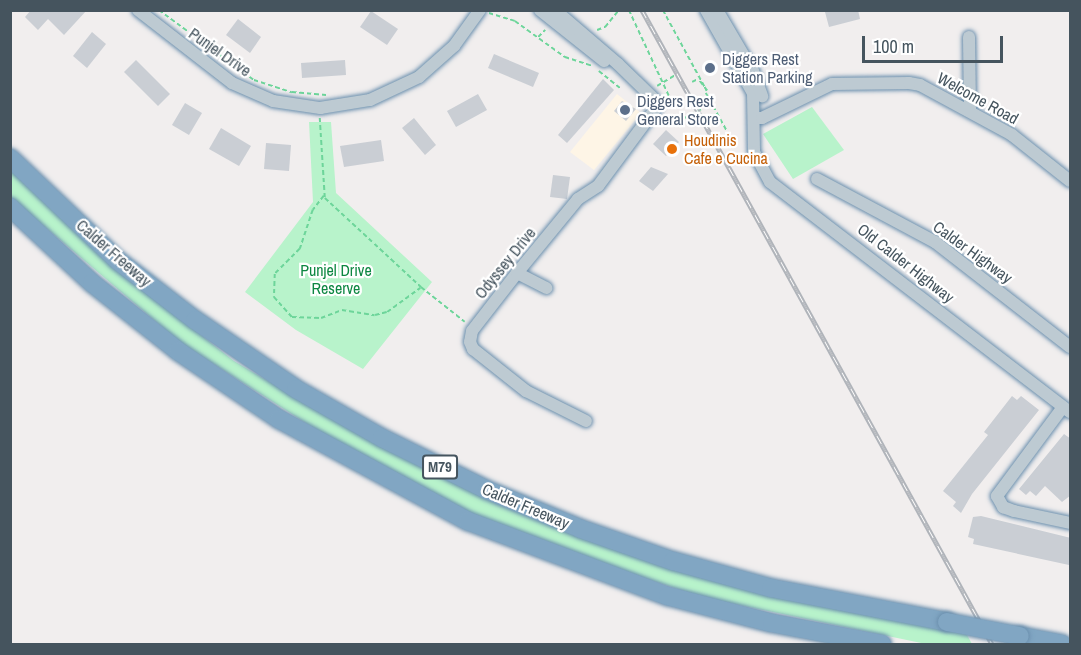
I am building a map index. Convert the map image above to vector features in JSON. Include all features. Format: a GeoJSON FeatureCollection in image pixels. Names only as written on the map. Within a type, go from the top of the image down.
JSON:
{"type":"FeatureCollection","features":[{"type":"Feature","properties":{"kind":"highway","name":"Calder Freeway"},"geometry":{"type":"LineString","coordinates":[[10,158],[117,260],[195,320],[296,389],[381,438],[539,512],[673,561],[771,588],[1062,645]]}},
{"type":"Feature","properties":{"kind":"highway","name":"M79"},"geometry":{"type":"LineString","coordinates":[[10,207],[92,283],[188,357],[279,419],[468,521],[668,596],[882,645]]}},
{"type":"Feature","properties":{"kind":"street","name":"Punjel Drive"},"geometry":{"type":"LineString","coordinates":[[138,10],[232,83],[273,101],[320,108],[370,100],[404,86],[437,63],[482,13]]}},
{"type":"Feature","properties":{"kind":"street"},"geometry":{"type":"LineString","coordinates":[[540,10],[652,92]]}},
{"type":"Feature","properties":{"kind":"street"},"geometry":{"type":"LineString","coordinates":[[555,10],[652,92]]}},
{"type":"Feature","properties":{"kind":"street"},"geometry":{"type":"LineString","coordinates":[[706,10],[751,86],[764,162],[806,208]]}},
{"type":"Feature","properties":{"kind":"street"},"geometry":{"type":"LineString","coordinates":[[717,10],[757,80],[757,120]]}},
{"type":"Feature","properties":{"kind":"street"},"geometry":{"type":"LineString","coordinates":[[969,37],[970,111]]}},
{"type":"Feature","properties":{"kind":"street","name":"Welcome Road"},"geometry":{"type":"LineString","coordinates":[[757,120],[832,84],[909,82],[970,111],[1012,135],[1071,181]]}},
{"type":"Feature","properties":{"kind":"street","name":"Odyssey Drive"},"geometry":{"type":"LineString","coordinates":[[474,328],[578,199],[598,186],[655,112],[652,92]]}},
{"type":"Feature","properties":{"kind":"street","name":"Old Calder Highway"},"geometry":{"type":"LineString","coordinates":[[757,120],[752,144],[760,169],[777,190],[806,208],[1067,410]]}},
{"type":"Feature","properties":{"kind":"street","name":"Calder Highway"},"geometry":{"type":"LineString","coordinates":[[817,179],[935,242],[1071,347]]}},
{"type":"Feature","properties":{"kind":"street"},"geometry":{"type":"LineString","coordinates":[[517,273],[546,288]]}},
{"type":"Feature","properties":{"kind":"street"},"geometry":{"type":"LineString","coordinates":[[474,328],[470,338],[473,349],[526,391],[586,421]]}},
{"type":"Feature","properties":{"kind":"street"},"geometry":{"type":"LineString","coordinates":[[1067,410],[997,496],[1003,507],[1071,523]]}},
{"type":"Feature","properties":{"kind":"path"},"geometry":{"type":"LineString","coordinates":[[159,10],[254,80],[309,94],[339,94]]}},
{"type":"Feature","properties":{"kind":"path"},"geometry":{"type":"LineString","coordinates":[[595,32],[605,27],[619,10]]}},
{"type":"Feature","properties":{"kind":"path"},"geometry":{"type":"LineString","coordinates":[[628,10],[671,100]]}},
{"type":"Feature","properties":{"kind":"path"},"geometry":{"type":"LineString","coordinates":[[663,10],[705,91]]}},
{"type":"Feature","properties":{"kind":"path"},"geometry":{"type":"LineString","coordinates":[[482,13],[514,21],[565,57],[593,66],[621,89]]}},
{"type":"Feature","properties":{"kind":"path"},"geometry":{"type":"LineString","coordinates":[[537,37],[549,27]]}},
{"type":"Feature","properties":{"kind":"path"},"geometry":{"type":"LineString","coordinates":[[652,92],[675,75]]}},
{"type":"Feature","properties":{"kind":"path"},"geometry":{"type":"LineString","coordinates":[[692,82],[699,76]]}},
{"type":"Feature","properties":{"kind":"path"},"geometry":{"type":"LineString","coordinates":[[698,79],[727,131]]}},
{"type":"Feature","properties":{"kind":"path"},"geometry":{"type":"LineString","coordinates":[[659,121],[677,122],[712,104]]}},
{"type":"Feature","properties":{"kind":"path"},"geometry":{"type":"LineString","coordinates":[[320,108],[324,196],[313,210],[300,249],[275,274],[274,297],[292,317],[321,318],[342,310],[375,315],[387,312],[421,287]]}},
{"type":"Feature","properties":{"kind":"path"},"geometry":{"type":"LineString","coordinates":[[324,196],[421,287],[474,328]]}},
{"type":"Feature","properties":{"kind":"shaded area"},"geometry":{"type":"Polygon","coordinates":[[[617,94],[641,113],[594,170],[570,152],[617,94]]]}},
{"type":"Feature","properties":{"kind":"green space"},"geometry":{"type":"Polygon","coordinates":[[[812,107],[844,150],[793,179],[763,134],[812,107]]]}},
{"type":"Feature","properties":{"kind":"green space","name":"Punjel Drive Reserve"},"geometry":{"type":"Polygon","coordinates":[[[309,122],[331,122],[336,193],[432,282],[363,369],[296,330],[245,292],[313,202],[309,122]]]}},
{"type":"Feature","properties":{"kind":"green space"},"geometry":{"type":"Polygon","coordinates":[[[10,170],[178,317],[234,361],[349,429],[548,523],[966,633],[972,644],[926,644],[706,598],[563,552],[446,503],[357,456],[181,343],[11,198],[10,170]]]}},
{"type":"Feature","properties":{"kind":"building"},"geometry":{"type":"Polygon","coordinates":[[[31,10],[87,10],[64,35],[48,19],[38,30],[25,17],[31,10]]]}},
{"type":"Feature","properties":{"kind":"building"},"geometry":{"type":"Polygon","coordinates":[[[858,10],[860,19],[829,27],[825,12],[858,10]]]}},
{"type":"Feature","properties":{"kind":"building"},"geometry":{"type":"Polygon","coordinates":[[[371,11],[398,29],[387,45],[360,27],[371,11]]]}},
{"type":"Feature","properties":{"kind":"building"},"geometry":{"type":"Polygon","coordinates":[[[238,19],[261,37],[250,53],[226,35],[238,19]]]}},
{"type":"Feature","properties":{"kind":"building"},"geometry":{"type":"Polygon","coordinates":[[[92,32],[106,44],[87,68],[73,56],[92,32]]]}},
{"type":"Feature","properties":{"kind":"building"},"geometry":{"type":"Polygon","coordinates":[[[494,54],[539,73],[533,87],[488,68],[494,54]]]}},
{"type":"Feature","properties":{"kind":"building"},"geometry":{"type":"Polygon","coordinates":[[[136,60],[170,94],[158,106],[124,72],[136,60]]]}},
{"type":"Feature","properties":{"kind":"building"},"geometry":{"type":"Polygon","coordinates":[[[345,60],[346,75],[302,78],[301,63],[345,60]]]}},
{"type":"Feature","properties":{"kind":"building"},"geometry":{"type":"Polygon","coordinates":[[[603,79],[614,90],[567,143],[558,135],[603,79]]]}},
{"type":"Feature","properties":{"kind":"building"},"geometry":{"type":"Polygon","coordinates":[[[478,94],[487,110],[456,127],[447,111],[478,94]]]}},
{"type":"Feature","properties":{"kind":"building","name":"Diggers Rest General Store"},"geometry":{"type":"Polygon","coordinates":[[[622,101],[636,109],[626,121],[614,111],[622,101]]]}},
{"type":"Feature","properties":{"kind":"building"},"geometry":{"type":"Polygon","coordinates":[[[185,103],[202,113],[189,135],[172,125],[185,103]]]}},
{"type":"Feature","properties":{"kind":"building"},"geometry":{"type":"Polygon","coordinates":[[[414,118],[436,145],[425,155],[402,128],[414,118]]]}},
{"type":"Feature","properties":{"kind":"building"},"geometry":{"type":"Polygon","coordinates":[[[221,128],[251,146],[239,166],[209,149],[221,128]]]}},
{"type":"Feature","properties":{"kind":"building"},"geometry":{"type":"Polygon","coordinates":[[[666,130],[679,142],[666,156],[653,144],[666,130]]]}},
{"type":"Feature","properties":{"kind":"building"},"geometry":{"type":"Polygon","coordinates":[[[381,140],[384,161],[344,167],[340,146],[381,140]]]}},
{"type":"Feature","properties":{"kind":"building"},"geometry":{"type":"Polygon","coordinates":[[[266,143],[291,145],[289,171],[264,169],[266,143]]]}},
{"type":"Feature","properties":{"kind":"building"},"geometry":{"type":"Polygon","coordinates":[[[651,167],[668,174],[653,191],[639,181],[651,167]]]}},
{"type":"Feature","properties":{"kind":"building"},"geometry":{"type":"Polygon","coordinates":[[[553,175],[570,177],[567,199],[550,197],[553,175]]]}},
{"type":"Feature","properties":{"kind":"building"},"geometry":{"type":"Polygon","coordinates":[[[1012,396],[1017,400],[1021,396],[1039,410],[972,494],[961,513],[953,506],[956,502],[943,491],[988,435],[984,432],[1012,396]]]}},
{"type":"Feature","properties":{"kind":"building"},"geometry":{"type":"Polygon","coordinates":[[[1064,434],[1071,439],[1071,495],[1062,502],[1045,486],[1036,496],[1030,491],[1026,495],[1019,489],[1064,434]]]}},
{"type":"Feature","properties":{"kind":"building"},"geometry":{"type":"Polygon","coordinates":[[[981,516],[1071,538],[1069,565],[973,544],[974,539],[968,537],[973,517],[981,516]]]}},
{"type":"Feature","properties":{"kind":"railway"},"geometry":{"type":"LineString","coordinates":[[642,10],[992,644]]}},
{"type":"Feature","properties":{"kind":"place","name":"Diggers Rest Station Parking"},"geometry":{"type":"Point","coordinates":[710,68]}},
{"type":"Feature","properties":{"kind":"place","name":"Diggers Rest General Store"},"geometry":{"type":"Point","coordinates":[625,110]}},
{"type":"Feature","properties":{"kind":"place","name":"Houdinis Cafe e Cucina"},"geometry":{"type":"Point","coordinates":[672,149]}}]}
